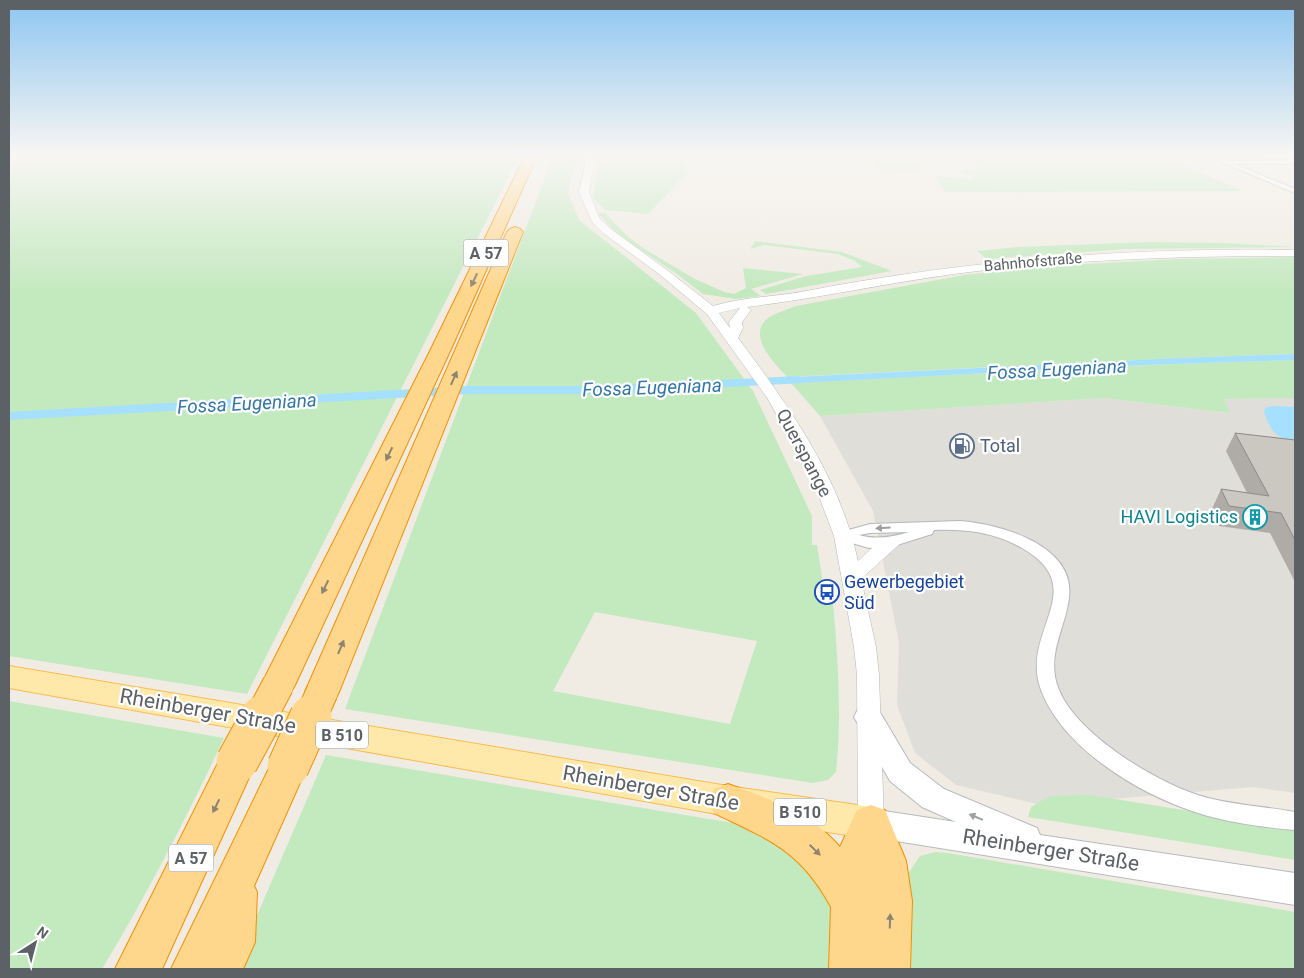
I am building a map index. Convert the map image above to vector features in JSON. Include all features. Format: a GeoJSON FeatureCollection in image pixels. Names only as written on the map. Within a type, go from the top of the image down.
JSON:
{"type":"FeatureCollection","features":[{"type":"Feature","properties":{"kind":"highway","name":"A 57"},"geometry":{"type":"LineString","coordinates":[[194,969],[322,692],[425,410],[441,349],[510,202]]}},
{"type":"Feature","properties":{"kind":"highway","name":"A 57"},"geometry":{"type":"LineString","coordinates":[[137,964],[237,762],[278,684],[425,410],[468,346],[520,220]]}},
{"type":"Feature","properties":{"kind":"highway"},"geometry":{"type":"LineString","coordinates":[[728,802],[793,831],[816,850],[839,877],[853,905]]}},
{"type":"Feature","properties":{"kind":"highway"},"geometry":{"type":"LineString","coordinates":[[852,969],[853,905],[857,857],[871,823]]}},
{"type":"Feature","properties":{"kind":"highway"},"geometry":{"type":"LineString","coordinates":[[871,823],[885,861],[890,901],[887,969]]}},
{"type":"Feature","properties":{"kind":"highway"},"geometry":{"type":"LineString","coordinates":[[220,969],[232,942],[236,879]]}},
{"type":"Feature","properties":{"kind":"main road","name":"Rheinberger Straße"},"geometry":{"type":"LineString","coordinates":[[9,678],[728,802],[1053,850],[1295,889]]}},
{"type":"Feature","properties":{"kind":"main road"},"geometry":{"type":"LineString","coordinates":[[868,716],[900,772],[933,798],[1053,850]]}},
{"type":"Feature","properties":{"kind":"street","name":"Querspange"},"geometry":{"type":"LineString","coordinates":[[586,202],[596,220],[607,231],[663,272],[711,311],[732,337],[775,398],[823,483],[843,536],[865,647],[868,675],[871,823]]}},
{"type":"Feature","properties":{"kind":"street","name":"Bahnhofstraße"},"geometry":{"type":"LineString","coordinates":[[711,311],[727,306],[774,301],[910,276],[1026,262],[1170,253],[1295,252]]}},
{"type":"Feature","properties":{"kind":"street","name":"Bahnhofstraße"},"geometry":{"type":"LineString","coordinates":[[711,311],[745,310],[774,301]]}},
{"type":"Feature","properties":{"kind":"street"},"geometry":{"type":"LineString","coordinates":[[732,337],[737,328],[736,322],[745,310]]}},
{"type":"Feature","properties":{"kind":"street"},"geometry":{"type":"LineString","coordinates":[[843,536],[869,543],[894,541],[949,525]]}},
{"type":"Feature","properties":{"kind":"street"},"geometry":{"type":"LineString","coordinates":[[843,536],[862,529],[949,525],[977,526],[1008,536],[1029,546],[1051,563],[1058,572],[1061,584],[1061,597],[1046,647],[1045,670],[1049,688],[1057,704],[1070,722],[1090,744],[1128,772],[1165,792],[1200,805],[1295,821]]}},
{"type":"Feature","properties":{"kind":"street"},"geometry":{"type":"LineString","coordinates":[[851,577],[894,541]]}},
{"type":"Feature","properties":{"kind":"shaded area"},"geometry":{"type":"Polygon","coordinates":[[[1104,398],[1229,413],[1224,399],[1295,398],[1295,793],[1253,787],[1041,805],[956,785],[915,753],[897,705],[899,643],[873,511],[820,416],[1104,398]]]}},
{"type":"Feature","properties":{"kind":"green space"},"geometry":{"type":"Polygon","coordinates":[[[9,202],[496,202],[247,694],[9,656],[9,202]]]}},
{"type":"Feature","properties":{"kind":"green space"},"geometry":{"type":"Polygon","coordinates":[[[536,202],[572,202],[579,220],[696,313],[753,391],[812,516],[812,545],[817,545],[826,602],[833,602],[839,709],[836,772],[828,780],[813,783],[345,709],[536,202]],[[595,612],[553,691],[730,724],[757,641],[595,612]]]}},
{"type":"Feature","properties":{"kind":"green space"},"geometry":{"type":"Polygon","coordinates":[[[597,202],[660,202],[648,214],[605,210],[597,202]]]}},
{"type":"Feature","properties":{"kind":"green space"},"geometry":{"type":"Polygon","coordinates":[[[598,213],[605,213],[626,235],[643,248],[693,278],[724,292],[734,294],[746,288],[743,268],[803,274],[751,289],[761,296],[736,299],[703,294],[677,274],[617,234],[598,213]]]}},
{"type":"Feature","properties":{"kind":"green space"},"geometry":{"type":"Polygon","coordinates":[[[755,241],[842,252],[892,271],[766,294],[760,290],[806,276],[862,267],[855,261],[838,254],[764,245],[750,249],[755,241]]]}},
{"type":"Feature","properties":{"kind":"green space"},"geometry":{"type":"Polygon","coordinates":[[[1150,242],[1224,243],[1295,247],[1126,249],[987,259],[977,251],[1019,247],[1150,242]]]}},
{"type":"Feature","properties":{"kind":"green space"},"geometry":{"type":"Polygon","coordinates":[[[1295,257],[1295,354],[787,377],[769,356],[761,339],[760,331],[763,323],[771,316],[796,306],[964,275],[1048,266],[1179,259],[1295,257]]]}},
{"type":"Feature","properties":{"kind":"green space"},"geometry":{"type":"Polygon","coordinates":[[[1295,360],[1295,398],[1224,399],[1230,413],[1104,398],[820,416],[791,383],[1145,365],[1295,360]]]}},
{"type":"Feature","properties":{"kind":"green space"},"geometry":{"type":"Polygon","coordinates":[[[9,701],[224,738],[166,855],[102,969],[9,969],[9,701]]]}},
{"type":"Feature","properties":{"kind":"green space"},"geometry":{"type":"Polygon","coordinates":[[[326,755],[733,823],[779,837],[810,857],[842,929],[840,969],[234,969],[326,755]]]}},
{"type":"Feature","properties":{"kind":"green space"},"geometry":{"type":"Polygon","coordinates":[[[1090,795],[1295,828],[1295,860],[1028,817],[1031,807],[1050,796],[1090,795]]]}},
{"type":"Feature","properties":{"kind":"green space"},"geometry":{"type":"Polygon","coordinates":[[[935,852],[1295,912],[1295,969],[903,969],[907,875],[920,856],[935,852]]]}},
{"type":"Feature","properties":{"kind":"water"},"geometry":{"type":"Polygon","coordinates":[[[1295,354],[1295,360],[1145,365],[778,384],[773,378],[1179,358],[1295,354]]]}},
{"type":"Feature","properties":{"kind":"water"},"geometry":{"type":"Polygon","coordinates":[[[1273,406],[1295,407],[1295,444],[1275,433],[1269,424],[1264,412],[1265,408],[1273,406]]]}},
{"type":"Feature","properties":{"kind":"building"},"geometry":{"type":"Polygon","coordinates":[[[1235,433],[1295,440],[1295,540],[1281,513],[1229,506],[1221,489],[1269,496],[1235,433]]]}},
{"type":"Feature","properties":{"kind":"waterway","name":"Fossa Eugeniana"},"geometry":{"type":"LineString","coordinates":[[9,416],[468,390],[599,390],[798,380]]}},
{"type":"Feature","properties":{"kind":"place","name":"Total"},"geometry":{"type":"Point","coordinates":[962,446]}},
{"type":"Feature","properties":{"kind":"place","name":"HAVI Logistics"},"geometry":{"type":"Point","coordinates":[1255,517]}},
{"type":"Feature","properties":{"kind":"place","name":"Gewerbegebiet Süd"},"geometry":{"type":"Point","coordinates":[827,592]}}]}
